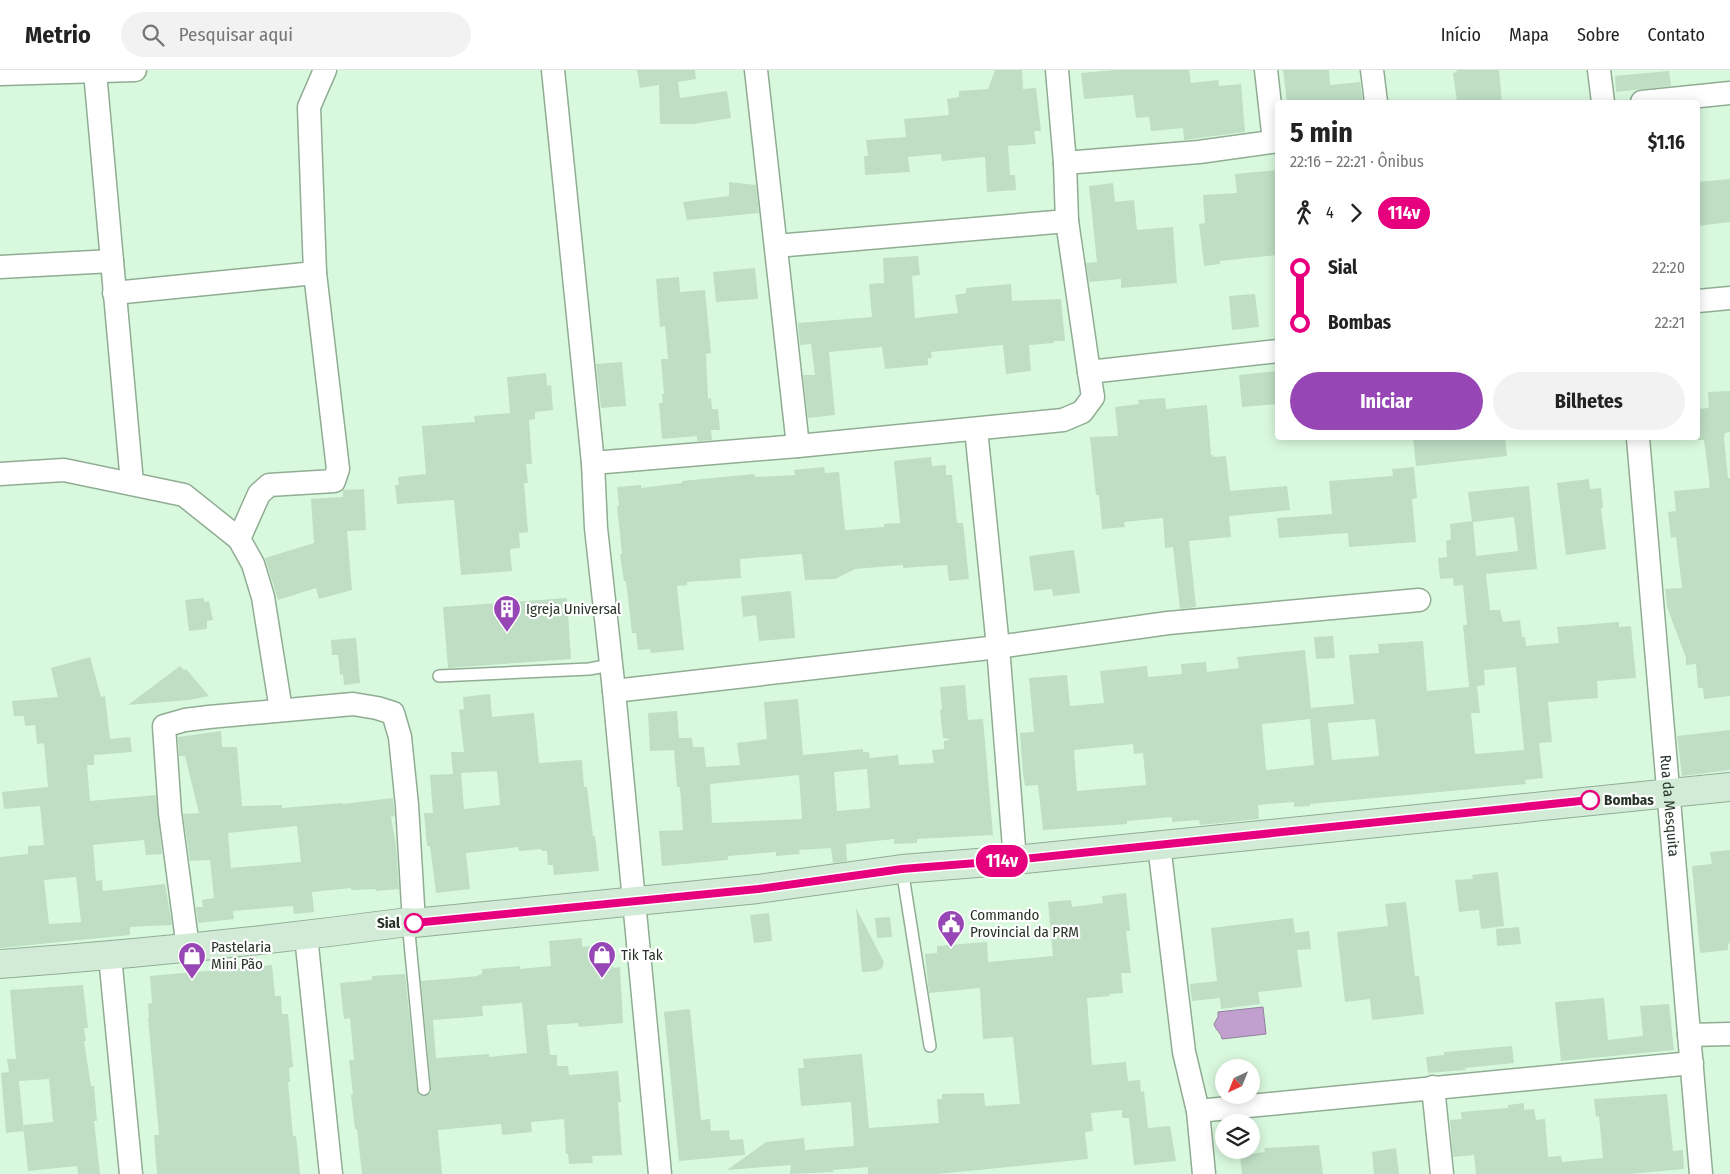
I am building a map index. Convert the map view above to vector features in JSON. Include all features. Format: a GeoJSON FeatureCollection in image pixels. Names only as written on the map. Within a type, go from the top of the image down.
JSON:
{"type":"FeatureCollection","features":[{"type":"Feature","properties":{"kind":"street"},"geometry":{"type":"LineString","coordinates":[[0,74],[126,70]]}},
{"type":"Feature","properties":{"kind":"street"},"geometry":{"type":"LineString","coordinates":[[239,539],[259,494],[269,485],[334,481],[338,469],[315,273],[309,107],[325,70]]}},
{"type":"Feature","properties":{"kind":"street"},"geometry":{"type":"LineString","coordinates":[[553,70],[660,1174]]}},
{"type":"Feature","properties":{"kind":"street"},"geometry":{"type":"LineString","coordinates":[[756,70],[798,446]]}},
{"type":"Feature","properties":{"kind":"street"},"geometry":{"type":"LineString","coordinates":[[592,464],[1063,420],[1082,412],[1093,397],[1067,221],[1065,163],[1057,70]]}},
{"type":"Feature","properties":{"kind":"street"},"geometry":{"type":"LineString","coordinates":[[1266,70],[1275,134]]}},
{"type":"Feature","properties":{"kind":"street"},"geometry":{"type":"LineString","coordinates":[[1372,70],[1376,100]]}},
{"type":"Feature","properties":{"kind":"street"},"geometry":{"type":"LineString","coordinates":[[1599,70],[1602,100]]}},
{"type":"Feature","properties":{"kind":"street"},"geometry":{"type":"LineString","coordinates":[[94,72],[132,483]]}},
{"type":"Feature","properties":{"kind":"street"},"geometry":{"type":"LineString","coordinates":[[1662,100],[1730,93]]}},
{"type":"Feature","properties":{"kind":"street"},"geometry":{"type":"LineString","coordinates":[[1065,163],[1199,152],[1275,141]]}},
{"type":"Feature","properties":{"kind":"street"},"geometry":{"type":"LineString","coordinates":[[776,246],[1067,221]]}},
{"type":"Feature","properties":{"kind":"street"},"geometry":{"type":"LineString","coordinates":[[0,267],[112,261]]}},
{"type":"Feature","properties":{"kind":"street"},"geometry":{"type":"LineString","coordinates":[[114,293],[315,273]]}},
{"type":"Feature","properties":{"kind":"street"},"geometry":{"type":"LineString","coordinates":[[1700,301],[1730,298]]}},
{"type":"Feature","properties":{"kind":"street"},"geometry":{"type":"LineString","coordinates":[[1089,372],[1275,351]]}},
{"type":"Feature","properties":{"kind":"street"},"geometry":{"type":"LineString","coordinates":[[976,429],[998,647],[1014,860]]}},
{"type":"Feature","properties":{"kind":"street","name":"Rua da Mesquita"},"geometry":{"type":"LineString","coordinates":[[1638,440],[1701,1174]]}},
{"type":"Feature","properties":{"kind":"street"},"geometry":{"type":"LineString","coordinates":[[0,474],[64,470],[184,495],[239,539],[253,564],[263,597],[281,710]]}},
{"type":"Feature","properties":{"kind":"street"},"geometry":{"type":"LineString","coordinates":[[614,691],[998,647],[1168,623],[1419,600]]}},
{"type":"Feature","properties":{"kind":"street"},"geometry":{"type":"LineString","coordinates":[[188,948],[170,813],[164,726],[185,720],[353,704],[393,713],[400,737],[407,805],[411,923]]}},
{"type":"Feature","properties":{"kind":"street"},"geometry":{"type":"LineString","coordinates":[[0,964],[110,956],[306,936],[411,923],[758,889],[902,869],[1014,860],[1730,786]]}},
{"type":"Feature","properties":{"kind":"street"},"geometry":{"type":"LineString","coordinates":[[1159,845],[1184,1052],[1198,1111],[1204,1174]]}},
{"type":"Feature","properties":{"kind":"street"},"geometry":{"type":"LineString","coordinates":[[306,936],[331,1174]]}},
{"type":"Feature","properties":{"kind":"street"},"geometry":{"type":"LineString","coordinates":[[110,956],[131,1174]]}},
{"type":"Feature","properties":{"kind":"street"},"geometry":{"type":"LineString","coordinates":[[1688,1035],[1730,1034]]}},
{"type":"Feature","properties":{"kind":"street"},"geometry":{"type":"LineString","coordinates":[[1198,1111],[1692,1063]]}},
{"type":"Feature","properties":{"kind":"street"},"geometry":{"type":"LineString","coordinates":[[1433,1088],[1442,1174]]}},
{"type":"Feature","properties":{"kind":"lane"},"geometry":{"type":"LineString","coordinates":[[439,676],[589,669],[611,665]]}},
{"type":"Feature","properties":{"kind":"lane"},"geometry":{"type":"LineString","coordinates":[[902,869],[930,1046]]}},
{"type":"Feature","properties":{"kind":"lane"},"geometry":{"type":"LineString","coordinates":[[411,923],[424,1089]]}},
{"type":"Feature","properties":{"kind":"shaded area"},"geometry":{"type":"Polygon","coordinates":[[[1263,1007],[1266,1034],[1222,1039],[1214,1024],[1218,1017],[1218,1012],[1263,1007]]]}},
{"type":"Feature","properties":{"kind":"building"},"geometry":{"type":"Polygon","coordinates":[[[637,70],[695,70],[696,79],[678,82],[680,98],[727,91],[731,118],[693,124],[660,124],[659,85],[640,88],[637,70]]]}},
{"type":"Feature","properties":{"kind":"building"},"geometry":{"type":"Polygon","coordinates":[[[995,70],[1022,70],[1023,89],[1036,88],[1041,131],[1034,131],[1036,144],[1008,146],[1010,175],[1015,175],[1016,190],[987,192],[985,157],[942,161],[941,154],[908,157],[910,172],[865,175],[864,156],[868,156],[866,140],[906,137],[904,119],[949,115],[947,99],[959,97],[959,91],[988,89],[995,70]]]}},
{"type":"Feature","properties":{"kind":"building"},"geometry":{"type":"Polygon","coordinates":[[[1116,70],[1189,70],[1191,83],[1218,80],[1219,86],[1241,84],[1245,132],[1184,140],[1183,128],[1151,131],[1149,117],[1136,118],[1133,95],[1084,99],[1081,73],[1116,70]]]}},
{"type":"Feature","properties":{"kind":"building"},"geometry":{"type":"Polygon","coordinates":[[[1283,70],[1329,70],[1330,85],[1360,82],[1363,100],[1287,100],[1283,70]]]}},
{"type":"Feature","properties":{"kind":"building"},"geometry":{"type":"Polygon","coordinates":[[[1456,70],[1499,70],[1502,100],[1457,100],[1453,73],[1457,72],[1456,70]]]}},
{"type":"Feature","properties":{"kind":"building"},"geometry":{"type":"Polygon","coordinates":[[[1669,71],[1671,86],[1616,92],[1615,76],[1669,71]]]}},
{"type":"Feature","properties":{"kind":"building"},"geometry":{"type":"Polygon","coordinates":[[[1275,170],[1275,255],[1220,261],[1220,264],[1204,266],[1199,224],[1205,223],[1203,195],[1237,193],[1235,174],[1275,170]]]}},
{"type":"Feature","properties":{"kind":"building"},"geometry":{"type":"Polygon","coordinates":[[[1730,179],[1730,222],[1700,226],[1700,182],[1730,179]]]}},
{"type":"Feature","properties":{"kind":"building"},"geometry":{"type":"Polygon","coordinates":[[[729,182],[756,185],[759,213],[687,220],[683,202],[729,196],[729,182]]]}},
{"type":"Feature","properties":{"kind":"building"},"geometry":{"type":"Polygon","coordinates":[[[1113,183],[1115,202],[1134,200],[1137,230],[1173,227],[1177,283],[1121,288],[1121,279],[1089,282],[1086,263],[1097,262],[1089,186],[1113,183]]]}},
{"type":"Feature","properties":{"kind":"building"},"geometry":{"type":"Polygon","coordinates":[[[918,256],[920,275],[912,276],[915,318],[958,313],[955,295],[966,293],[966,288],[1011,284],[1012,301],[1061,299],[1065,341],[1029,345],[1031,371],[1006,374],[1003,345],[931,352],[932,358],[928,358],[928,365],[885,369],[882,347],[829,352],[835,415],[808,418],[803,375],[815,375],[811,344],[800,345],[798,323],[872,317],[869,284],[884,283],[883,258],[918,256]]]}},
{"type":"Feature","properties":{"kind":"building"},"geometry":{"type":"Polygon","coordinates":[[[755,268],[758,299],[716,302],[713,272],[755,268]]]}},
{"type":"Feature","properties":{"kind":"building"},"geometry":{"type":"Polygon","coordinates":[[[679,277],[680,292],[705,290],[711,353],[706,354],[708,399],[711,398],[712,409],[718,409],[720,430],[711,430],[712,440],[697,441],[697,436],[662,439],[659,403],[663,403],[662,394],[664,394],[661,359],[668,359],[665,326],[660,327],[656,279],[679,277]]]}},
{"type":"Feature","properties":{"kind":"building"},"geometry":{"type":"Polygon","coordinates":[[[1255,294],[1259,327],[1232,330],[1229,296],[1255,294]]]}},
{"type":"Feature","properties":{"kind":"building"},"geometry":{"type":"Polygon","coordinates":[[[622,362],[626,406],[601,408],[596,364],[622,362]]]}},
{"type":"Feature","properties":{"kind":"building"},"geometry":{"type":"Polygon","coordinates":[[[1275,371],[1275,404],[1242,407],[1239,375],[1275,371]]]}},
{"type":"Feature","properties":{"kind":"building"},"geometry":{"type":"Polygon","coordinates":[[[546,373],[547,386],[551,385],[553,410],[535,412],[535,419],[529,420],[532,464],[526,464],[528,483],[524,483],[528,532],[519,533],[520,548],[510,549],[512,571],[461,575],[454,500],[397,504],[395,485],[399,485],[398,477],[426,474],[422,426],[475,422],[474,416],[510,413],[507,377],[546,373]]]}},
{"type":"Feature","properties":{"kind":"building"},"geometry":{"type":"Polygon","coordinates":[[[1730,391],[1730,432],[1725,433],[1724,438],[1728,478],[1730,478],[1730,696],[1704,699],[1703,688],[1698,688],[1696,664],[1686,665],[1686,658],[1667,607],[1665,589],[1682,588],[1676,537],[1671,538],[1668,512],[1676,511],[1674,491],[1710,487],[1704,440],[1700,440],[1700,409],[1709,408],[1708,392],[1730,391]]]}},
{"type":"Feature","properties":{"kind":"building"},"geometry":{"type":"Polygon","coordinates":[[[1165,398],[1166,409],[1207,405],[1211,455],[1213,457],[1226,456],[1230,491],[1287,486],[1290,510],[1229,516],[1231,537],[1189,541],[1196,607],[1180,609],[1173,547],[1165,548],[1163,518],[1124,522],[1125,527],[1102,529],[1099,495],[1096,495],[1090,437],[1118,436],[1115,407],[1139,404],[1138,400],[1165,398]]]}},
{"type":"Feature","properties":{"kind":"building"},"geometry":{"type":"Polygon","coordinates":[[[1413,440],[1505,440],[1507,456],[1416,466],[1413,440]]]}},
{"type":"Feature","properties":{"kind":"building"},"geometry":{"type":"Polygon","coordinates":[[[931,457],[932,466],[946,465],[946,475],[952,475],[957,523],[963,523],[969,579],[949,581],[947,565],[903,568],[903,565],[855,569],[835,579],[805,580],[802,554],[740,559],[741,578],[687,582],[687,585],[677,586],[684,650],[651,653],[650,649],[638,650],[636,633],[632,633],[626,581],[624,581],[620,554],[622,554],[617,487],[641,485],[641,488],[682,483],[682,481],[754,474],[755,477],[795,475],[794,470],[824,467],[825,473],[839,472],[845,530],[884,527],[884,524],[900,523],[894,461],[931,457]]]}},
{"type":"Feature","properties":{"kind":"building"},"geometry":{"type":"Polygon","coordinates":[[[1414,467],[1417,498],[1412,499],[1416,542],[1349,547],[1348,533],[1279,538],[1277,518],[1332,514],[1329,481],[1393,476],[1392,469],[1414,467]]]}},
{"type":"Feature","properties":{"kind":"building"},"geometry":{"type":"Polygon","coordinates":[[[1589,479],[1590,489],[1601,488],[1603,507],[1601,508],[1606,549],[1566,555],[1557,483],[1589,479]]]}},
{"type":"Feature","properties":{"kind":"building"},"geometry":{"type":"Polygon","coordinates":[[[1529,486],[1537,569],[1486,574],[1490,610],[1500,610],[1503,622],[1520,620],[1522,637],[1525,637],[1526,646],[1559,643],[1557,627],[1619,622],[1619,627],[1631,626],[1636,678],[1597,681],[1598,698],[1548,702],[1552,742],[1539,743],[1543,778],[1525,780],[1526,784],[1310,804],[1310,806],[1294,807],[1294,802],[1258,805],[1259,819],[1200,825],[1199,820],[1172,822],[1172,817],[1127,821],[1127,824],[1043,830],[1038,785],[1025,786],[1023,773],[1020,733],[1034,732],[1029,678],[1067,675],[1070,706],[1104,703],[1100,671],[1147,666],[1148,677],[1182,674],[1181,664],[1206,662],[1207,672],[1239,668],[1237,657],[1305,650],[1311,708],[1354,704],[1349,655],[1379,653],[1378,644],[1423,641],[1427,691],[1469,687],[1463,625],[1467,625],[1463,585],[1454,586],[1453,578],[1440,579],[1438,558],[1447,557],[1446,541],[1451,539],[1450,524],[1472,521],[1468,492],[1529,486]],[[1514,517],[1473,522],[1476,556],[1518,551],[1514,517]],[[1516,667],[1484,670],[1485,685],[1477,686],[1480,713],[1471,713],[1475,754],[1524,750],[1516,667]],[[1310,719],[1262,724],[1266,770],[1314,765],[1310,719]],[[1375,719],[1328,723],[1332,760],[1379,756],[1375,719]],[[1133,744],[1074,750],[1077,791],[1146,785],[1143,753],[1134,754],[1133,744]]]}},
{"type":"Feature","properties":{"kind":"building"},"geometry":{"type":"Polygon","coordinates":[[[364,489],[366,530],[347,531],[352,590],[319,599],[316,588],[278,600],[265,558],[314,543],[311,499],[343,497],[343,490],[364,489]]]}},
{"type":"Feature","properties":{"kind":"building"},"geometry":{"type":"Polygon","coordinates":[[[1074,550],[1080,593],[1053,596],[1052,589],[1034,591],[1029,556],[1074,550]]]}},
{"type":"Feature","properties":{"kind":"building"},"geometry":{"type":"Polygon","coordinates":[[[791,591],[795,638],[759,641],[756,615],[743,617],[741,596],[791,591]]]}},
{"type":"Feature","properties":{"kind":"building"},"geometry":{"type":"Polygon","coordinates":[[[204,598],[204,602],[209,601],[213,620],[207,621],[207,629],[189,631],[185,600],[204,598]]]}},
{"type":"Feature","properties":{"kind":"building","name":"Igreja Universal"},"geometry":{"type":"Polygon","coordinates":[[[567,598],[571,659],[448,668],[443,607],[567,598]]]}},
{"type":"Feature","properties":{"kind":"building"},"geometry":{"type":"Polygon","coordinates":[[[1333,636],[1335,658],[1316,659],[1314,637],[1333,636]]]}},
{"type":"Feature","properties":{"kind":"building"},"geometry":{"type":"Polygon","coordinates":[[[356,638],[360,683],[344,685],[343,674],[340,675],[338,655],[332,655],[331,640],[356,638]]]}},
{"type":"Feature","properties":{"kind":"building"},"geometry":{"type":"Polygon","coordinates":[[[90,657],[101,697],[105,696],[110,739],[130,737],[132,752],[94,755],[94,765],[87,765],[90,801],[156,795],[162,854],[146,855],[144,840],[93,845],[96,881],[102,880],[103,891],[165,884],[172,925],[130,927],[130,935],[0,948],[0,857],[28,854],[28,846],[44,845],[40,806],[4,809],[2,792],[48,787],[44,743],[37,744],[35,725],[25,726],[24,716],[14,716],[12,701],[58,697],[51,668],[90,657]],[[76,877],[44,880],[49,924],[81,922],[76,877]]]}},
{"type":"Feature","properties":{"kind":"building"},"geometry":{"type":"Polygon","coordinates":[[[180,666],[184,670],[186,669],[209,696],[189,700],[128,705],[180,666]]]}},
{"type":"Feature","properties":{"kind":"building"},"geometry":{"type":"Polygon","coordinates":[[[965,685],[968,720],[983,719],[993,835],[917,839],[917,843],[894,844],[894,839],[846,844],[847,861],[833,863],[831,848],[799,850],[800,854],[776,856],[776,852],[728,856],[728,860],[662,866],[659,831],[683,830],[680,787],[677,787],[674,750],[650,751],[648,713],[677,711],[679,738],[692,738],[693,747],[704,747],[706,767],[740,765],[737,743],[767,739],[764,702],[798,699],[803,755],[863,749],[863,752],[869,752],[870,758],[898,755],[899,765],[934,763],[932,750],[944,749],[944,741],[949,740],[943,738],[940,687],[965,685]],[[867,769],[834,772],[837,811],[870,808],[867,769]],[[799,775],[710,784],[712,823],[802,819],[799,775]]]}},
{"type":"Feature","properties":{"kind":"building"},"geometry":{"type":"Polygon","coordinates":[[[490,694],[492,717],[534,713],[539,763],[582,760],[584,787],[587,787],[599,871],[554,875],[553,865],[548,865],[547,851],[542,851],[541,849],[519,851],[518,847],[466,853],[470,889],[436,893],[430,846],[427,846],[424,813],[433,813],[430,775],[453,774],[451,752],[464,752],[459,710],[464,709],[463,697],[490,694]],[[497,771],[461,773],[464,809],[500,805],[497,771]]]}},
{"type":"Feature","properties":{"kind":"building"},"geometry":{"type":"Polygon","coordinates":[[[1730,730],[1730,770],[1682,776],[1677,736],[1730,730]]]}},
{"type":"Feature","properties":{"kind":"building"},"geometry":{"type":"Polygon","coordinates":[[[221,731],[222,747],[237,747],[242,806],[282,805],[282,808],[393,798],[395,816],[391,817],[396,846],[399,889],[376,891],[376,889],[351,890],[351,888],[312,892],[314,912],[294,914],[293,906],[233,911],[234,919],[198,923],[196,907],[203,907],[202,900],[214,898],[210,860],[190,861],[183,814],[199,813],[185,756],[179,756],[178,737],[221,731]],[[297,826],[228,833],[231,868],[301,862],[297,826]]]}},
{"type":"Feature","properties":{"kind":"building"},"geometry":{"type":"Polygon","coordinates":[[[1730,850],[1730,943],[1728,944],[1728,950],[1700,953],[1692,866],[1712,864],[1710,852],[1730,850]]]}},
{"type":"Feature","properties":{"kind":"building"},"geometry":{"type":"Polygon","coordinates":[[[1498,872],[1504,926],[1481,929],[1479,910],[1459,912],[1455,880],[1473,879],[1472,875],[1498,872]]]}},
{"type":"Feature","properties":{"kind":"building"},"geometry":{"type":"Polygon","coordinates":[[[1126,893],[1130,931],[1126,931],[1131,973],[1121,973],[1123,993],[1087,998],[1092,1065],[1126,1062],[1128,1081],[1140,1080],[1141,1092],[1144,1091],[1148,1128],[1170,1126],[1176,1161],[1134,1165],[1129,1118],[1122,1118],[1122,1110],[1091,1113],[1093,1131],[1085,1132],[1088,1159],[937,1174],[868,1174],[868,1167],[833,1170],[833,1172],[790,1174],[791,1165],[727,1170],[766,1142],[804,1138],[805,1150],[854,1146],[851,1102],[801,1106],[798,1068],[804,1068],[803,1059],[862,1054],[869,1128],[939,1123],[937,1099],[942,1099],[942,1094],[984,1093],[985,1106],[1020,1104],[1013,1037],[983,1039],[980,988],[929,993],[925,954],[937,953],[937,946],[987,942],[988,962],[1053,956],[1048,902],[1071,900],[1072,907],[1103,903],[1102,896],[1126,893]]]}},
{"type":"Feature","properties":{"kind":"building"},"geometry":{"type":"Polygon","coordinates":[[[1406,902],[1415,976],[1419,976],[1424,1014],[1372,1020],[1370,999],[1345,1002],[1337,932],[1388,926],[1385,904],[1406,902]]]}},
{"type":"Feature","properties":{"kind":"building"},"geometry":{"type":"Polygon","coordinates":[[[856,908],[884,962],[882,968],[877,971],[862,972],[856,908]]]}},
{"type":"Feature","properties":{"kind":"building"},"geometry":{"type":"Polygon","coordinates":[[[769,913],[772,941],[754,943],[750,915],[769,913]]]}},
{"type":"Feature","properties":{"kind":"building"},"geometry":{"type":"Polygon","coordinates":[[[890,917],[892,937],[877,938],[875,918],[890,917]]]}},
{"type":"Feature","properties":{"kind":"building"},"geometry":{"type":"Polygon","coordinates":[[[1293,918],[1295,933],[1309,931],[1311,949],[1297,950],[1302,987],[1258,992],[1260,1004],[1221,1009],[1220,998],[1192,1001],[1190,984],[1217,981],[1211,928],[1293,918]]]}},
{"type":"Feature","properties":{"kind":"building"},"geometry":{"type":"Polygon","coordinates":[[[1519,927],[1521,944],[1497,946],[1496,929],[1519,927]]]}},
{"type":"Feature","properties":{"kind":"building"},"geometry":{"type":"Polygon","coordinates":[[[582,938],[582,947],[592,946],[593,955],[602,954],[614,968],[620,967],[623,1023],[579,1027],[578,1023],[547,1025],[550,1055],[557,1055],[557,1066],[568,1066],[569,1075],[618,1071],[621,1102],[618,1102],[622,1155],[592,1156],[593,1163],[569,1164],[568,1154],[566,1154],[564,1119],[531,1122],[532,1132],[502,1135],[501,1124],[438,1130],[442,1174],[362,1174],[351,1095],[353,1094],[349,1060],[354,1060],[350,1018],[344,1019],[340,983],[372,980],[372,976],[405,974],[417,1090],[420,1096],[425,1096],[431,1093],[431,1088],[421,981],[478,976],[482,974],[482,969],[520,966],[520,969],[551,966],[549,941],[582,938]],[[522,1003],[482,1006],[483,1016],[433,1020],[436,1058],[489,1054],[489,1057],[527,1053],[522,1003]]]}},
{"type":"Feature","properties":{"kind":"building"},"geometry":{"type":"Polygon","coordinates":[[[272,965],[275,996],[281,996],[282,1014],[288,1014],[293,1067],[289,1068],[290,1082],[288,1082],[293,1136],[296,1136],[300,1174],[157,1174],[154,1135],[159,1135],[148,1018],[148,1004],[152,1003],[150,976],[272,965]]]}},
{"type":"Feature","properties":{"kind":"building"},"geometry":{"type":"Polygon","coordinates":[[[83,985],[88,1028],[84,1028],[86,1041],[84,1041],[91,1086],[94,1086],[97,1121],[94,1121],[100,1174],[78,1174],[77,1166],[28,1171],[24,1131],[6,1133],[1,1073],[9,1072],[7,1059],[16,1059],[10,990],[83,985]],[[49,1079],[19,1081],[23,1125],[53,1122],[49,1079]]]}},
{"type":"Feature","properties":{"kind":"building"},"geometry":{"type":"Polygon","coordinates":[[[1604,998],[1608,1040],[1643,1036],[1640,1006],[1669,1004],[1674,1050],[1561,1061],[1555,1002],[1604,998]]]}},
{"type":"Feature","properties":{"kind":"building"},"geometry":{"type":"Polygon","coordinates":[[[690,1009],[701,1120],[710,1119],[711,1131],[729,1130],[730,1140],[743,1139],[745,1155],[679,1161],[664,1012],[690,1009]]]}},
{"type":"Feature","properties":{"kind":"building"},"geometry":{"type":"Polygon","coordinates":[[[1512,1046],[1514,1063],[1428,1073],[1426,1057],[1444,1055],[1444,1052],[1512,1046]]]}},
{"type":"Feature","properties":{"kind":"building"},"geometry":{"type":"Polygon","coordinates":[[[1667,1094],[1673,1151],[1683,1150],[1684,1169],[1628,1174],[1476,1174],[1474,1155],[1453,1157],[1450,1120],[1462,1119],[1461,1112],[1508,1108],[1508,1105],[1524,1103],[1524,1110],[1534,1109],[1536,1120],[1545,1119],[1548,1157],[1561,1156],[1562,1162],[1603,1158],[1599,1116],[1596,1117],[1594,1099],[1667,1094]]]}},
{"type":"Feature","properties":{"kind":"building"},"geometry":{"type":"Polygon","coordinates":[[[1319,1145],[1323,1174],[1242,1174],[1240,1159],[1260,1159],[1260,1153],[1265,1152],[1264,1148],[1319,1145]]]}},
{"type":"Feature","properties":{"kind":"building"},"geometry":{"type":"Polygon","coordinates":[[[1396,1148],[1399,1174],[1374,1174],[1372,1152],[1396,1148]]]}},
{"type":"Feature","properties":{"kind":"bus line","name":"114v"},"geometry":{"type":"LineString","coordinates":[[414,923],[758,889],[902,869],[1014,860],[1590,800]]}},
{"type":"Feature","properties":{"kind":"place","name":"Igreja Universal"},"geometry":{"type":"Point","coordinates":[507,633]}},
{"type":"Feature","properties":{"kind":"place","name":"Bombas"},"geometry":{"type":"Point","coordinates":[1590,800]}},
{"type":"Feature","properties":{"kind":"place","name":"Sial"},"geometry":{"type":"Point","coordinates":[414,923]}},
{"type":"Feature","properties":{"kind":"place","name":"Commando Provincial da PRM"},"geometry":{"type":"Point","coordinates":[951,948]}},
{"type":"Feature","properties":{"kind":"place","name":"Tik Tak"},"geometry":{"type":"Point","coordinates":[602,979]}},
{"type":"Feature","properties":{"kind":"place","name":"Pastelaria Mini Pão"},"geometry":{"type":"Point","coordinates":[192,980]}}]}
